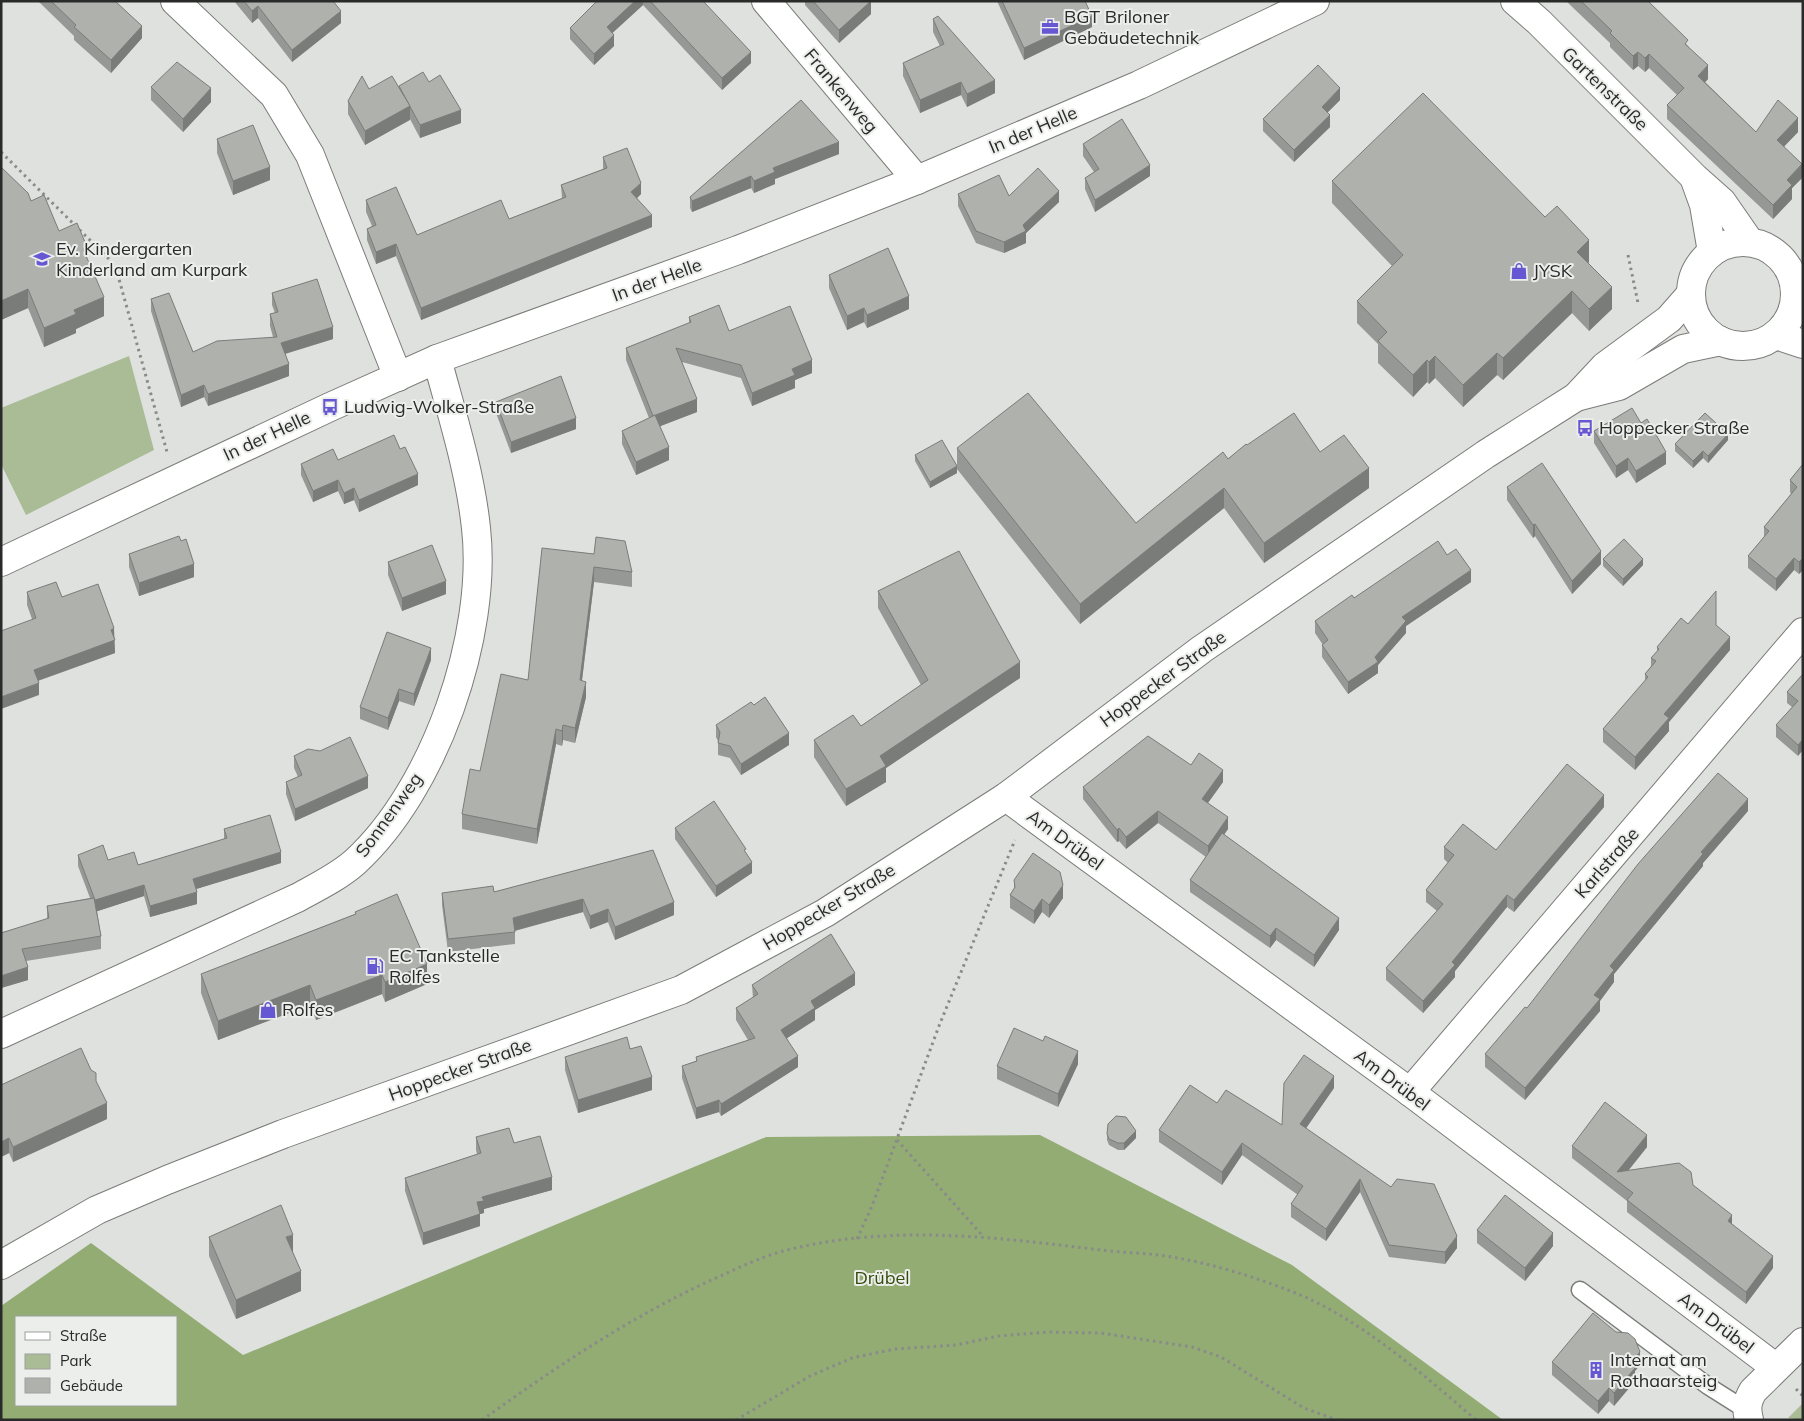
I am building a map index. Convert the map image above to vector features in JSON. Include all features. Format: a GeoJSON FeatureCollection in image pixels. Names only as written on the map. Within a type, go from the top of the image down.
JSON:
{"type":"FeatureCollection","features":[{"type":"Feature","properties":{"kind":"street"},"geometry":{"type":"LineString","coordinates":[[175,1],[274,96],[310,155],[398,377]]}},
{"type":"Feature","properties":{"kind":"street","name":"Frankenweg"},"geometry":{"type":"LineString","coordinates":[[766,1],[917,180]]}},
{"type":"Feature","properties":{"kind":"street","name":"In der Helle"},"geometry":{"type":"LineString","coordinates":[[4,556],[438,359],[738,250],[917,180],[1140,85],[1315,1]]}},
{"type":"Feature","properties":{"kind":"street","name":"Gartenstraße"},"geometry":{"type":"LineString","coordinates":[[1515,1],[1695,178],[1722,202],[1749,242]]}},
{"type":"Feature","properties":{"kind":"street","name":"Gartenstraße"},"geometry":{"type":"LineString","coordinates":[[1695,178],[1704,205],[1712,252]]}},
{"type":"Feature","properties":{"kind":"street"},"geometry":{"type":"LineString","coordinates":[[1735,242],[1749,242],[1763,245],[1776,252],[1786,263],[1793,276],[1799,298],[1791,316],[1776,335],[1763,342],[1749,346],[1734,345],[1720,341],[1708,333],[1699,322],[1693,309],[1691,294],[1694,275],[1702,262],[1712,252],[1735,242]]}},
{"type":"Feature","properties":{"kind":"street","name":"Hoppecker Straße"},"geometry":{"type":"LineString","coordinates":[[1,1265],[97,1210],[184,1173],[283,1134],[681,990],[825,913],[1006,797],[1202,649],[1486,454],[1576,397],[1605,366],[1670,319],[1691,294]]}},
{"type":"Feature","properties":{"kind":"street"},"geometry":{"type":"LineString","coordinates":[[1776,335],[1803,344]]}},
{"type":"Feature","properties":{"kind":"street","name":"Hoppecker Straße"},"geometry":{"type":"LineString","coordinates":[[1576,397],[1619,386],[1683,349],[1720,341]]}},
{"type":"Feature","properties":{"kind":"street","name":"Sonnenweg"},"geometry":{"type":"LineString","coordinates":[[1,1034],[297,898],[325,883],[363,854],[402,804],[420,776],[449,710],[468,654],[476,606],[478,553],[473,504],[438,359]]}},
{"type":"Feature","properties":{"kind":"street","name":"Karlstraße"},"geometry":{"type":"LineString","coordinates":[[1410,1092],[1803,632]]}},
{"type":"Feature","properties":{"kind":"street","name":"Am Drübel"},"geometry":{"type":"LineString","coordinates":[[1006,797],[1410,1092],[1775,1367]]}},
{"type":"Feature","properties":{"kind":"street"},"geometry":{"type":"LineString","coordinates":[[1745,1416],[1748,1399],[1753,1390],[1803,1342]]}},
{"type":"Feature","properties":{"kind":"lane"},"geometry":{"type":"LineString","coordinates":[[1580,1290],[1745,1416]]}},
{"type":"Feature","properties":{"kind":"path"},"geometry":{"type":"LineString","coordinates":[[1,152],[108,258],[117,272],[174,480]]}},
{"type":"Feature","properties":{"kind":"path"},"geometry":{"type":"LineString","coordinates":[[1628,255],[1641,318],[1642,340]]}},
{"type":"Feature","properties":{"kind":"path"},"geometry":{"type":"LineString","coordinates":[[857,1239],[872,1206],[1007,856],[1028,813]]}},
{"type":"Feature","properties":{"kind":"path"},"geometry":{"type":"LineString","coordinates":[[896,1140],[982,1236]]}},
{"type":"Feature","properties":{"kind":"path"},"geometry":{"type":"LineString","coordinates":[[482,1420],[542,1377],[610,1333],[679,1296],[741,1267],[786,1250],[904,1234],[982,1236],[1173,1257],[1205,1263],[1282,1288],[1314,1302],[1383,1345],[1419,1371],[1476,1420]]}},
{"type":"Feature","properties":{"kind":"path"},"geometry":{"type":"LineString","coordinates":[[736,1420],[810,1376],[852,1358],[895,1349],[956,1346],[999,1336],[1048,1332],[1101,1333],[1192,1347],[1221,1358],[1304,1408],[1337,1420]]}},
{"type":"Feature","properties":{"kind":"green space"},"geometry":{"type":"Polygon","coordinates":[[[129,356],[154,450],[26,515],[1,464],[1,408],[129,356]]]}},
{"type":"Feature","properties":{"kind":"green space","name":"Drübel"},"geometry":{"type":"Polygon","coordinates":[[[1040,1135],[1292,1265],[1503,1420],[1,1420],[1,1306],[91,1243],[243,1355],[766,1137],[1040,1135]]]}},
{"type":"Feature","properties":{"kind":"green space"},"geometry":{"type":"Polygon","coordinates":[[[1803,1403],[1803,1420],[1788,1418],[1803,1403]]]}},
{"type":"Feature","properties":{"kind":"building"},"geometry":{"type":"Polygon","coordinates":[[[51,1],[115,1],[142,26],[111,60],[74,27],[76,25],[51,1]]]}},
{"type":"Feature","properties":{"kind":"building"},"geometry":{"type":"Polygon","coordinates":[[[244,1],[333,1],[341,11],[292,50],[258,6],[252,11],[244,1]]]}},
{"type":"Feature","properties":{"kind":"building"},"geometry":{"type":"Polygon","coordinates":[[[597,1],[635,1],[607,27],[614,35],[594,54],[570,28],[597,1]]]}},
{"type":"Feature","properties":{"kind":"building"},"geometry":{"type":"Polygon","coordinates":[[[650,1],[703,1],[751,52],[722,78],[650,1]]]}},
{"type":"Feature","properties":{"kind":"building"},"geometry":{"type":"Polygon","coordinates":[[[813,1],[871,1],[839,30],[813,1]]]}},
{"type":"Feature","properties":{"kind":"building","name":"BGT Briloner Gebäudetechnik"},"geometry":{"type":"Polygon","coordinates":[[[1002,1],[1085,1],[1092,16],[1024,48],[1002,1]]]}},
{"type":"Feature","properties":{"kind":"building"},"geometry":{"type":"Polygon","coordinates":[[[1581,1],[1648,1],[1688,40],[1685,44],[1708,65],[1698,76],[1756,132],[1778,100],[1798,118],[1777,140],[1802,164],[1787,180],[1792,185],[1773,205],[1667,105],[1684,88],[1649,54],[1645,58],[1638,52],[1633,56],[1610,33],[1612,31],[1581,1]]]}},
{"type":"Feature","properties":{"kind":"building"},"geometry":{"type":"Polygon","coordinates":[[[938,16],[995,80],[967,94],[961,82],[920,100],[903,63],[944,44],[933,19],[938,16]]]}},
{"type":"Feature","properties":{"kind":"building"},"geometry":{"type":"Polygon","coordinates":[[[177,62],[211,88],[183,119],[151,87],[177,62]]]}},
{"type":"Feature","properties":{"kind":"building"},"geometry":{"type":"Polygon","coordinates":[[[1318,65],[1340,88],[1322,107],[1330,115],[1294,150],[1263,119],[1318,65]]]}},
{"type":"Feature","properties":{"kind":"building"},"geometry":{"type":"Polygon","coordinates":[[[423,72],[429,82],[440,75],[461,110],[420,125],[399,86],[423,72]]]}},
{"type":"Feature","properties":{"kind":"building"},"geometry":{"type":"Polygon","coordinates":[[[362,76],[369,89],[392,76],[410,106],[365,131],[348,101],[362,76]]]}},
{"type":"Feature","properties":{"kind":"building"},"geometry":{"type":"Polygon","coordinates":[[[1423,93],[1545,217],[1557,206],[1589,240],[1577,252],[1612,287],[1589,309],[1572,291],[1503,358],[1497,353],[1463,385],[1435,356],[1429,362],[1427,360],[1413,375],[1378,341],[1387,332],[1357,301],[1403,255],[1332,181],[1423,93]]]}},
{"type":"Feature","properties":{"kind":"building"},"geometry":{"type":"Polygon","coordinates":[[[801,100],[839,142],[773,168],[775,172],[754,181],[751,176],[692,201],[690,197],[801,100]]]}},
{"type":"Feature","properties":{"kind":"building"},"geometry":{"type":"Polygon","coordinates":[[[1122,119],[1150,165],[1095,200],[1085,178],[1099,169],[1083,144],[1122,119]]]}},
{"type":"Feature","properties":{"kind":"building"},"geometry":{"type":"Polygon","coordinates":[[[253,125],[270,167],[233,181],[217,139],[253,125]]]}},
{"type":"Feature","properties":{"kind":"building"},"geometry":{"type":"Polygon","coordinates":[[[627,148],[641,183],[631,192],[652,215],[421,308],[396,244],[376,252],[367,229],[376,225],[366,200],[396,187],[417,235],[501,200],[509,219],[566,197],[561,185],[607,168],[603,157],[627,148]]]}},
{"type":"Feature","properties":{"kind":"building","name":"Ev. Kindergarten Kinderland am Kurpark"},"geometry":{"type":"Polygon","coordinates":[[[1,168],[28,193],[31,201],[44,195],[59,231],[77,223],[87,247],[83,249],[104,297],[74,310],[76,314],[44,328],[28,289],[1,301],[1,168]]]}},
{"type":"Feature","properties":{"kind":"building"},"geometry":{"type":"Polygon","coordinates":[[[1038,168],[1059,191],[1023,225],[1026,231],[1004,242],[976,231],[958,194],[999,175],[1009,196],[1038,168]]]}},
{"type":"Feature","properties":{"kind":"building"},"geometry":{"type":"Polygon","coordinates":[[[888,248],[909,296],[867,315],[864,308],[847,316],[829,275],[888,248]]]}},
{"type":"Feature","properties":{"kind":"building"},"geometry":{"type":"Polygon","coordinates":[[[317,279],[333,327],[281,343],[289,364],[208,394],[204,385],[181,395],[151,299],[169,293],[193,352],[217,341],[277,337],[270,314],[278,312],[272,293],[317,279]]]}},
{"type":"Feature","properties":{"kind":"building"},"geometry":{"type":"Polygon","coordinates":[[[719,305],[729,331],[790,306],[812,360],[792,369],[795,375],[752,393],[741,365],[676,348],[697,399],[653,416],[626,348],[691,322],[689,317],[719,305]]]}},
{"type":"Feature","properties":{"kind":"building"},"geometry":{"type":"Polygon","coordinates":[[[561,376],[576,418],[511,442],[496,402],[561,376]]]}},
{"type":"Feature","properties":{"kind":"building"},"geometry":{"type":"Polygon","coordinates":[[[1028,393],[1136,523],[1223,452],[1228,459],[1246,444],[1294,413],[1320,452],[1344,435],[1369,468],[1264,543],[1224,488],[1080,604],[957,448],[1028,393]]]}},
{"type":"Feature","properties":{"kind":"building"},"geometry":{"type":"Polygon","coordinates":[[[1632,408],[1641,423],[1647,419],[1666,452],[1636,471],[1628,458],[1616,466],[1594,431],[1632,408]]]}},
{"type":"Feature","properties":{"kind":"building"},"geometry":{"type":"Polygon","coordinates":[[[1705,413],[1728,434],[1708,456],[1703,451],[1693,461],[1675,444],[1705,413]]]}},
{"type":"Feature","properties":{"kind":"building"},"geometry":{"type":"Polygon","coordinates":[[[655,415],[669,447],[636,462],[622,431],[655,415]]]}},
{"type":"Feature","properties":{"kind":"building"},"geometry":{"type":"Polygon","coordinates":[[[394,435],[400,449],[405,447],[418,474],[359,500],[354,488],[344,493],[338,480],[313,491],[301,464],[333,449],[338,460],[394,435]]]}},
{"type":"Feature","properties":{"kind":"building"},"geometry":{"type":"Polygon","coordinates":[[[942,440],[957,466],[930,482],[915,455],[942,440]]]}},
{"type":"Feature","properties":{"kind":"building"},"geometry":{"type":"Polygon","coordinates":[[[1542,463],[1601,551],[1572,581],[1535,524],[1533,525],[1507,487],[1542,463]]]}},
{"type":"Feature","properties":{"kind":"building"},"geometry":{"type":"Polygon","coordinates":[[[1803,464],[1803,558],[1799,562],[1794,558],[1776,579],[1748,556],[1769,531],[1764,527],[1797,487],[1790,480],[1803,464]]]}},
{"type":"Feature","properties":{"kind":"building"},"geometry":{"type":"Polygon","coordinates":[[[179,536],[181,541],[186,539],[194,564],[139,583],[129,554],[179,536]]]}},
{"type":"Feature","properties":{"kind":"building"},"geometry":{"type":"Polygon","coordinates":[[[596,537],[625,541],[632,572],[594,567],[580,680],[586,682],[575,728],[563,725],[562,731],[556,729],[537,829],[462,814],[470,769],[480,771],[501,674],[528,680],[542,548],[594,554],[596,537]]]}},
{"type":"Feature","properties":{"kind":"building"},"geometry":{"type":"Polygon","coordinates":[[[1624,539],[1643,559],[1623,579],[1603,559],[1624,539]]]}},
{"type":"Feature","properties":{"kind":"building"},"geometry":{"type":"Polygon","coordinates":[[[1438,541],[1447,555],[1456,549],[1471,570],[1402,617],[1406,621],[1375,657],[1378,662],[1348,682],[1322,645],[1328,640],[1315,621],[1352,595],[1354,598],[1438,541]]]}},
{"type":"Feature","properties":{"kind":"building"},"geometry":{"type":"Polygon","coordinates":[[[432,545],[446,581],[402,598],[388,562],[432,545]]]}},
{"type":"Feature","properties":{"kind":"building"},"geometry":{"type":"Polygon","coordinates":[[[959,551],[1020,662],[880,756],[886,766],[846,789],[814,740],[853,715],[861,726],[928,680],[878,591],[959,551]]]}},
{"type":"Feature","properties":{"kind":"building"},"geometry":{"type":"Polygon","coordinates":[[[56,582],[62,597],[98,584],[114,628],[111,630],[115,640],[34,670],[39,683],[1,697],[1,631],[36,618],[27,592],[56,582]]]}},
{"type":"Feature","properties":{"kind":"building"},"geometry":{"type":"Polygon","coordinates":[[[1716,591],[1716,625],[1730,637],[1664,714],[1669,718],[1635,757],[1603,729],[1648,677],[1645,674],[1656,661],[1651,658],[1659,649],[1657,647],[1681,618],[1688,624],[1716,591]]]}},
{"type":"Feature","properties":{"kind":"building"},"geometry":{"type":"Polygon","coordinates":[[[387,632],[431,648],[414,694],[399,689],[388,718],[360,707],[387,632]]]}},
{"type":"Feature","properties":{"kind":"building"},"geometry":{"type":"Polygon","coordinates":[[[1803,674],[1803,739],[1798,745],[1776,725],[1798,701],[1787,692],[1803,674]]]}},
{"type":"Feature","properties":{"kind":"building"},"geometry":{"type":"Polygon","coordinates":[[[765,697],[789,733],[741,764],[730,746],[718,743],[720,732],[716,725],[751,702],[754,705],[765,697]]]}},
{"type":"Feature","properties":{"kind":"building"},"geometry":{"type":"Polygon","coordinates":[[[1148,736],[1191,765],[1199,753],[1223,770],[1202,799],[1228,817],[1208,846],[1158,811],[1126,837],[1119,828],[1117,830],[1083,787],[1148,736]]]}},
{"type":"Feature","properties":{"kind":"building"},"geometry":{"type":"Polygon","coordinates":[[[350,737],[368,776],[295,809],[286,782],[302,775],[294,756],[308,749],[320,751],[350,737]]]}},
{"type":"Feature","properties":{"kind":"building"},"geometry":{"type":"Polygon","coordinates":[[[1567,764],[1604,795],[1514,900],[1507,895],[1452,962],[1455,965],[1423,1001],[1386,968],[1443,904],[1426,890],[1454,855],[1444,847],[1463,824],[1496,850],[1567,764]]]}},
{"type":"Feature","properties":{"kind":"building"},"geometry":{"type":"Polygon","coordinates":[[[1718,773],[1748,799],[1701,852],[1703,854],[1610,966],[1614,970],[1594,995],[1600,999],[1525,1088],[1485,1054],[1525,1007],[1527,1008],[1638,864],[1718,773]]]}},
{"type":"Feature","properties":{"kind":"building"},"geometry":{"type":"Polygon","coordinates":[[[714,801],[746,849],[744,850],[752,862],[716,886],[675,828],[714,801]]]}},
{"type":"Feature","properties":{"kind":"building"},"geometry":{"type":"Polygon","coordinates":[[[270,815],[281,852],[193,879],[197,892],[150,906],[144,885],[95,900],[78,855],[103,845],[108,860],[134,852],[138,865],[227,838],[224,829],[270,815]]]}},
{"type":"Feature","properties":{"kind":"building"},"geometry":{"type":"Polygon","coordinates":[[[1222,833],[1339,918],[1314,955],[1276,928],[1270,936],[1190,880],[1222,833]]]}},
{"type":"Feature","properties":{"kind":"building"},"geometry":{"type":"Polygon","coordinates":[[[653,850],[674,902],[615,927],[608,909],[590,916],[583,899],[513,918],[515,932],[448,939],[442,893],[493,886],[494,892],[653,850]]]}},
{"type":"Feature","properties":{"kind":"building"},"geometry":{"type":"Polygon","coordinates":[[[1033,853],[1060,872],[1063,885],[1049,905],[1042,899],[1034,911],[1010,895],[1015,887],[1014,880],[1033,853]]]}},
{"type":"Feature","properties":{"kind":"building"},"geometry":{"type":"Polygon","coordinates":[[[397,894],[427,964],[385,982],[382,975],[316,1000],[310,985],[218,1021],[201,974],[356,914],[355,912],[397,894]]]}},
{"type":"Feature","properties":{"kind":"building"},"geometry":{"type":"Polygon","coordinates":[[[94,898],[101,936],[22,949],[28,967],[1,976],[1,933],[49,918],[47,906],[94,898]]]}},
{"type":"Feature","properties":{"kind":"building"},"geometry":{"type":"Polygon","coordinates":[[[831,934],[855,973],[811,1001],[815,1008],[781,1030],[798,1056],[721,1104],[719,1100],[696,1108],[682,1066],[697,1061],[696,1057],[755,1038],[736,1008],[758,994],[752,985],[831,934]]]}},
{"type":"Feature","properties":{"kind":"building"},"geometry":{"type":"Polygon","coordinates":[[[1014,1028],[1043,1041],[1045,1036],[1078,1051],[1058,1094],[997,1066],[1014,1028]]]}},
{"type":"Feature","properties":{"kind":"building"},"geometry":{"type":"Polygon","coordinates":[[[627,1037],[630,1049],[641,1046],[652,1077],[578,1100],[565,1057],[627,1037]]]}},
{"type":"Feature","properties":{"kind":"building"},"geometry":{"type":"Polygon","coordinates":[[[81,1048],[91,1070],[96,1073],[96,1081],[107,1103],[13,1147],[9,1138],[1,1142],[1,1085],[81,1048]]]}},
{"type":"Feature","properties":{"kind":"building"},"geometry":{"type":"Polygon","coordinates":[[[1304,1055],[1334,1076],[1300,1124],[1391,1187],[1397,1179],[1434,1184],[1457,1236],[1445,1252],[1389,1245],[1360,1179],[1326,1229],[1291,1204],[1303,1186],[1242,1143],[1222,1172],[1159,1130],[1190,1085],[1217,1103],[1226,1090],[1282,1125],[1284,1083],[1304,1055]]]}},
{"type":"Feature","properties":{"kind":"building"},"geometry":{"type":"Polygon","coordinates":[[[1605,1102],[1647,1135],[1617,1172],[1679,1163],[1691,1172],[1693,1185],[1732,1215],[1728,1221],[1773,1256],[1746,1292],[1627,1200],[1633,1193],[1572,1146],[1605,1102]]]}},
{"type":"Feature","properties":{"kind":"building"},"geometry":{"type":"Polygon","coordinates":[[[1116,1116],[1126,1117],[1136,1131],[1124,1143],[1118,1143],[1109,1139],[1107,1134],[1108,1124],[1116,1116]]]}},
{"type":"Feature","properties":{"kind":"building"},"geometry":{"type":"Polygon","coordinates":[[[509,1128],[514,1143],[540,1136],[552,1177],[482,1197],[484,1201],[477,1202],[480,1214],[423,1233],[405,1178],[481,1153],[476,1137],[509,1128]]]}},
{"type":"Feature","properties":{"kind":"building"},"geometry":{"type":"Polygon","coordinates":[[[1505,1195],[1553,1233],[1525,1268],[1477,1230],[1505,1195]]]}},
{"type":"Feature","properties":{"kind":"building"},"geometry":{"type":"Polygon","coordinates":[[[281,1205],[293,1235],[286,1237],[301,1271],[236,1300],[209,1237],[281,1205]]]}},
{"type":"Feature","properties":{"kind":"building","name":"Internat am Rothaarsteig"},"geometry":{"type":"Polygon","coordinates":[[[1593,1313],[1616,1332],[1628,1333],[1635,1339],[1640,1352],[1630,1363],[1635,1368],[1614,1393],[1609,1388],[1598,1401],[1552,1362],[1593,1313]]]}},
{"type":"Feature","properties":{"kind":"place","name":"BGT Briloner Gebäudetechnik"},"geometry":{"type":"Point","coordinates":[1050,27]}},
{"type":"Feature","properties":{"kind":"place","name":"Ev. Kindergarten Kinderland am Kurpark"},"geometry":{"type":"Point","coordinates":[42,259]}},
{"type":"Feature","properties":{"kind":"place","name":"JYSK"},"geometry":{"type":"Point","coordinates":[1519,271]}},
{"type":"Feature","properties":{"kind":"place","name":"Ludwig-Wolker-Straße"},"geometry":{"type":"Point","coordinates":[330,407]}},
{"type":"Feature","properties":{"kind":"place","name":"Hoppecker Straße"},"geometry":{"type":"Point","coordinates":[1585,428]}},
{"type":"Feature","properties":{"kind":"place","name":"EC Tankstelle Rolfes"},"geometry":{"type":"Point","coordinates":[375,966]}},
{"type":"Feature","properties":{"kind":"place","name":"Rolfes"},"geometry":{"type":"Point","coordinates":[268,1010]}},
{"type":"Feature","properties":{"kind":"place","name":"Internat am Rothaarsteig"},"geometry":{"type":"Point","coordinates":[1596,1370]}}]}
